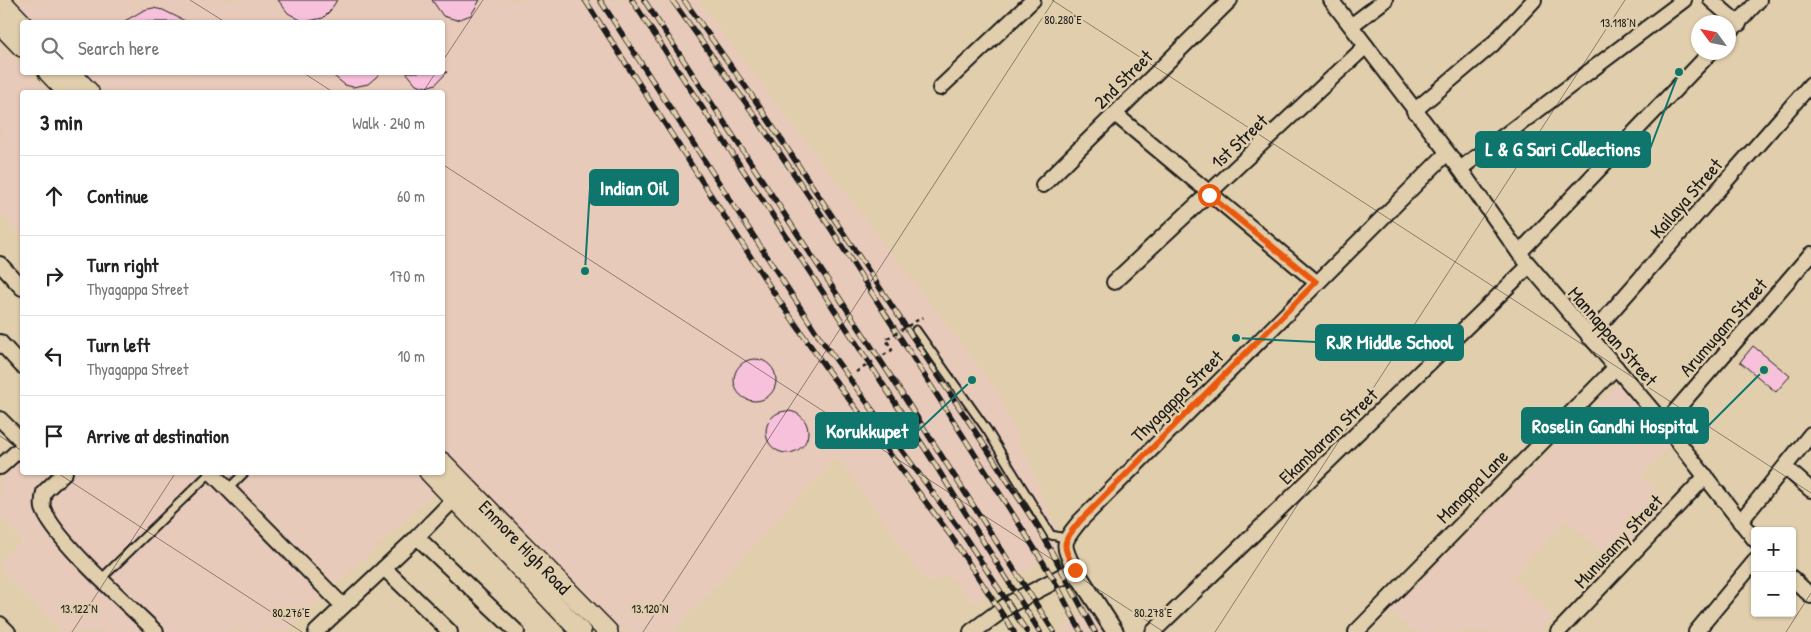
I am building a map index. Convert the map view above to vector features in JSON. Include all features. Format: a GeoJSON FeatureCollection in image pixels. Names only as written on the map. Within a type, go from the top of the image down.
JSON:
{"type":"FeatureCollection","features":[{"type":"Feature","properties":{"kind":"main road"},"geometry":{"type":"LineString","coordinates":[[0,0],[20,21]]}},
{"type":"Feature","properties":{"kind":"main road"},"geometry":{"type":"LineString","coordinates":[[0,24],[20,45]]}},
{"type":"Feature","properties":{"kind":"main road"},"geometry":{"type":"LineString","coordinates":[[51,75],[65,90]]}},
{"type":"Feature","properties":{"kind":"main road"},"geometry":{"type":"LineString","coordinates":[[73,75],[87,90]]}},
{"type":"Feature","properties":{"kind":"main road","name":"Enmore High Road"},"geometry":{"type":"LineString","coordinates":[[445,467],[460,493],[581,632]]}},
{"type":"Feature","properties":{"kind":"main road","name":"Enmore High Road"},"geometry":{"type":"LineString","coordinates":[[433,475],[460,493],[608,632]]}},
{"type":"Feature","properties":{"kind":"street"},"geometry":{"type":"LineString","coordinates":[[940,88],[1033,0]]}},
{"type":"Feature","properties":{"kind":"street","name":"2nd Street"},"geometry":{"type":"LineString","coordinates":[[1044,185],[1230,0]]}},
{"type":"Feature","properties":{"kind":"street","name":"Mannappan Street"},"geometry":{"type":"LineString","coordinates":[[1331,0],[1352,25],[1460,169],[1529,266],[1664,424],[1751,535]]}},
{"type":"Feature","properties":{"kind":"street"},"geometry":{"type":"LineString","coordinates":[[1352,25],[1384,0]]}},
{"type":"Feature","properties":{"kind":"street"},"geometry":{"type":"LineString","coordinates":[[1414,110],[1492,45],[1534,0]]}},
{"type":"Feature","properties":{"kind":"street"},"geometry":{"type":"LineString","coordinates":[[1460,169],[1684,0]]}},
{"type":"Feature","properties":{"kind":"street"},"geometry":{"type":"LineString","coordinates":[[1711,0],[1739,24]]}},
{"type":"Feature","properties":{"kind":"street"},"geometry":{"type":"LineString","coordinates":[[1736,27],[1759,0]]}},
{"type":"Feature","properties":{"kind":"street","name":"1st Street"},"geometry":{"type":"LineString","coordinates":[[1114,282],[1366,46]]}},
{"type":"Feature","properties":{"kind":"street"},"geometry":{"type":"LineString","coordinates":[[1519,253],[1703,60]]}},
{"type":"Feature","properties":{"kind":"street","name":"Kailaya Street"},"geometry":{"type":"LineString","coordinates":[[1589,337],[1811,84]]}},
{"type":"Feature","properties":{"kind":"street"},"geometry":{"type":"LineString","coordinates":[[1115,114],[1209,195],[1316,282]]}},
{"type":"Feature","properties":{"kind":"street","name":"Thyagappa Street"},"geometry":{"type":"LineString","coordinates":[[1065,538],[1316,282],[1448,153]]}},
{"type":"Feature","properties":{"kind":"street","name":"Arumugam Street"},"geometry":{"type":"LineString","coordinates":[[1664,424],[1811,254]]}},
{"type":"Feature","properties":{"kind":"street"},"geometry":{"type":"LineString","coordinates":[[0,264],[20,286]]}},
{"type":"Feature","properties":{"kind":"street","name":"Ekambaram Street"},"geometry":{"type":"LineString","coordinates":[[1153,632],[1529,266]]}},
{"type":"Feature","properties":{"kind":"street"},"geometry":{"type":"LineString","coordinates":[[0,342],[20,364]]}},
{"type":"Feature","properties":{"kind":"street","name":"Manappa Lane"},"geometry":{"type":"LineString","coordinates":[[1356,632],[1616,367]]}},
{"type":"Feature","properties":{"kind":"street"},"geometry":{"type":"LineString","coordinates":[[0,419],[20,439]]}},
{"type":"Feature","properties":{"kind":"street"},"geometry":{"type":"LineString","coordinates":[[1740,522],[1786,468],[1811,434]]}},
{"type":"Feature","properties":{"kind":"street"},"geometry":{"type":"LineString","coordinates":[[0,467],[20,449]]}},
{"type":"Feature","properties":{"kind":"street"},"geometry":{"type":"LineString","coordinates":[[1786,468],[1811,490]]}},
{"type":"Feature","properties":{"kind":"street"},"geometry":{"type":"LineString","coordinates":[[62,475],[44,492],[43,507],[62,538],[156,632]]}},
{"type":"Feature","properties":{"kind":"street"},"geometry":{"type":"LineString","coordinates":[[214,475],[343,606]]}},
{"type":"Feature","properties":{"kind":"street","name":"Munusamy Street"},"geometry":{"type":"LineString","coordinates":[[1558,632],[1706,476]]}},
{"type":"Feature","properties":{"kind":"street"},"geometry":{"type":"LineString","coordinates":[[316,632],[417,537],[460,493]]}},
{"type":"Feature","properties":{"kind":"street"},"geometry":{"type":"LineString","coordinates":[[417,537],[517,632]]}},
{"type":"Feature","properties":{"kind":"street"},"geometry":{"type":"LineString","coordinates":[[1065,538],[1064,547],[1075,570],[1115,632]]}},
{"type":"Feature","properties":{"kind":"street"},"geometry":{"type":"LineString","coordinates":[[1696,632],[1751,566]]}},
{"type":"Feature","properties":{"kind":"street"},"geometry":{"type":"LineString","coordinates":[[384,568],[450,632]]}},
{"type":"Feature","properties":{"kind":"street"},"geometry":{"type":"LineString","coordinates":[[972,632],[1010,604],[1075,570]]}},
{"type":"Feature","properties":{"kind":"street"},"geometry":{"type":"LineString","coordinates":[[1796,582],[1811,596]]}},
{"type":"Feature","properties":{"kind":"street"},"geometry":{"type":"LineString","coordinates":[[0,624],[8,632]]}},
{"type":"Feature","properties":{"kind":"lane"},"geometry":{"type":"LineString","coordinates":[[916,330],[987,430],[1051,535],[1065,538]]}},
{"type":"Feature","properties":{"kind":"lane"},"geometry":{"type":"LineString","coordinates":[[102,578],[208,475]]}},
{"type":"Feature","properties":{"kind":"lane"},"geometry":{"type":"LineString","coordinates":[[228,489],[242,475]]}},
{"type":"Feature","properties":{"kind":"path"},"geometry":{"type":"LineString","coordinates":[[856,372],[892,350],[886,339],[923,317]]}},
{"type":"Feature","properties":{"kind":"shaded area"},"geometry":{"type":"Polygon","coordinates":[[[3,0],[697,0],[998,391],[1065,547],[974,603],[948,574],[927,583],[837,457],[672,632],[620,632],[445,452],[445,90],[91,90],[75,75],[445,75],[445,20],[23,20],[3,0]]]}},
{"type":"Feature","properties":{"kind":"shaded area"},"geometry":{"type":"Polygon","coordinates":[[[0,42],[20,63],[20,75],[31,75],[47,90],[20,90],[20,235],[0,212],[0,42]]]}},
{"type":"Feature","properties":{"kind":"shaded area"},"geometry":{"type":"Polygon","coordinates":[[[1618,384],[1672,444],[1641,475],[1668,503],[1612,561],[1566,520],[1513,577],[1553,617],[1539,632],[1414,632],[1390,611],[1618,384]]]}},
{"type":"Feature","properties":{"kind":"shaded area"},"geometry":{"type":"Polygon","coordinates":[[[20,461],[20,475],[418,475],[435,492],[286,632],[63,632],[0,569],[0,561],[22,541],[0,514],[0,480],[20,461]]]}},
{"type":"Feature","properties":{"kind":"shaded area"},"geometry":{"type":"Polygon","coordinates":[[[1093,607],[1110,632],[1058,632],[1093,607]]]}},
{"type":"Feature","properties":{"kind":"building"},"geometry":{"type":"Polygon","coordinates":[[[278,0],[337,0],[323,18],[300,20],[288,13],[278,0]]]}},
{"type":"Feature","properties":{"kind":"building"},"geometry":{"type":"Polygon","coordinates":[[[432,0],[480,0],[471,15],[457,20],[443,16],[432,0]]]}},
{"type":"Feature","properties":{"kind":"building"},"geometry":{"type":"Polygon","coordinates":[[[153,8],[163,10],[183,20],[126,20],[144,10],[153,8]]]}},
{"type":"Feature","properties":{"kind":"building"},"geometry":{"type":"Polygon","coordinates":[[[333,75],[378,75],[368,84],[353,87],[345,85],[333,75]]]}},
{"type":"Feature","properties":{"kind":"building"},"geometry":{"type":"Polygon","coordinates":[[[408,75],[444,75],[436,84],[426,87],[416,84],[408,75]]]}},
{"type":"Feature","properties":{"kind":"building"},"geometry":{"type":"Polygon","coordinates":[[[1753,346],[1790,376],[1776,392],[1740,362],[1753,346]]]}},
{"type":"Feature","properties":{"kind":"building"},"geometry":{"type":"Polygon","coordinates":[[[759,359],[767,362],[773,368],[776,380],[773,392],[767,398],[751,401],[743,398],[737,392],[734,376],[737,368],[743,362],[759,359]]]}},
{"type":"Feature","properties":{"kind":"building"},"geometry":{"type":"Polygon","coordinates":[[[791,411],[799,414],[805,420],[808,432],[805,444],[799,450],[783,453],[775,450],[769,444],[766,428],[769,420],[775,414],[791,411]]]}},
{"type":"Feature","properties":{"kind":"railway"},"geometry":{"type":"LineString","coordinates":[[585,0],[772,290],[828,371],[951,536],[1014,632]]}},
{"type":"Feature","properties":{"kind":"railway"},"geometry":{"type":"LineString","coordinates":[[600,0],[820,338],[965,537],[1027,632]]}},
{"type":"Feature","properties":{"kind":"railway"},"geometry":{"type":"LineString","coordinates":[[632,0],[924,447],[1040,632]]}},
{"type":"Feature","properties":{"kind":"railway"},"geometry":{"type":"LineString","coordinates":[[644,0],[890,375],[1054,632]]}},
{"type":"Feature","properties":{"kind":"railway"},"geometry":{"type":"LineString","coordinates":[[672,0],[753,113],[831,229],[1023,530],[1054,580],[1081,632]]}},
{"type":"Feature","properties":{"kind":"railway"},"geometry":{"type":"LineString","coordinates":[[684,0],[755,100],[983,443],[1042,534],[1095,632]]}},
{"type":"Feature","properties":{"kind":"place","name":"L & G Sari Collections"},"geometry":{"type":"Point","coordinates":[1679,72]}},
{"type":"Feature","properties":{"kind":"place","name":"Indian Oil"},"geometry":{"type":"Point","coordinates":[585,271]}},
{"type":"Feature","properties":{"kind":"place","name":"RJR Middle School"},"geometry":{"type":"Point","coordinates":[1236,338]}},
{"type":"Feature","properties":{"kind":"place","name":"Roselin Gandhi Hospital"},"geometry":{"type":"Point","coordinates":[1764,370]}},
{"type":"Feature","properties":{"kind":"place","name":"Korukkupet"},"geometry":{"type":"Point","coordinates":[972,380]}},
{"type":"Feature","properties":{"kind":"route"},"geometry":{"type":"LineString","coordinates":[[1075,570],[1064,547],[1065,538],[1316,282],[1209,195]]}}]}
